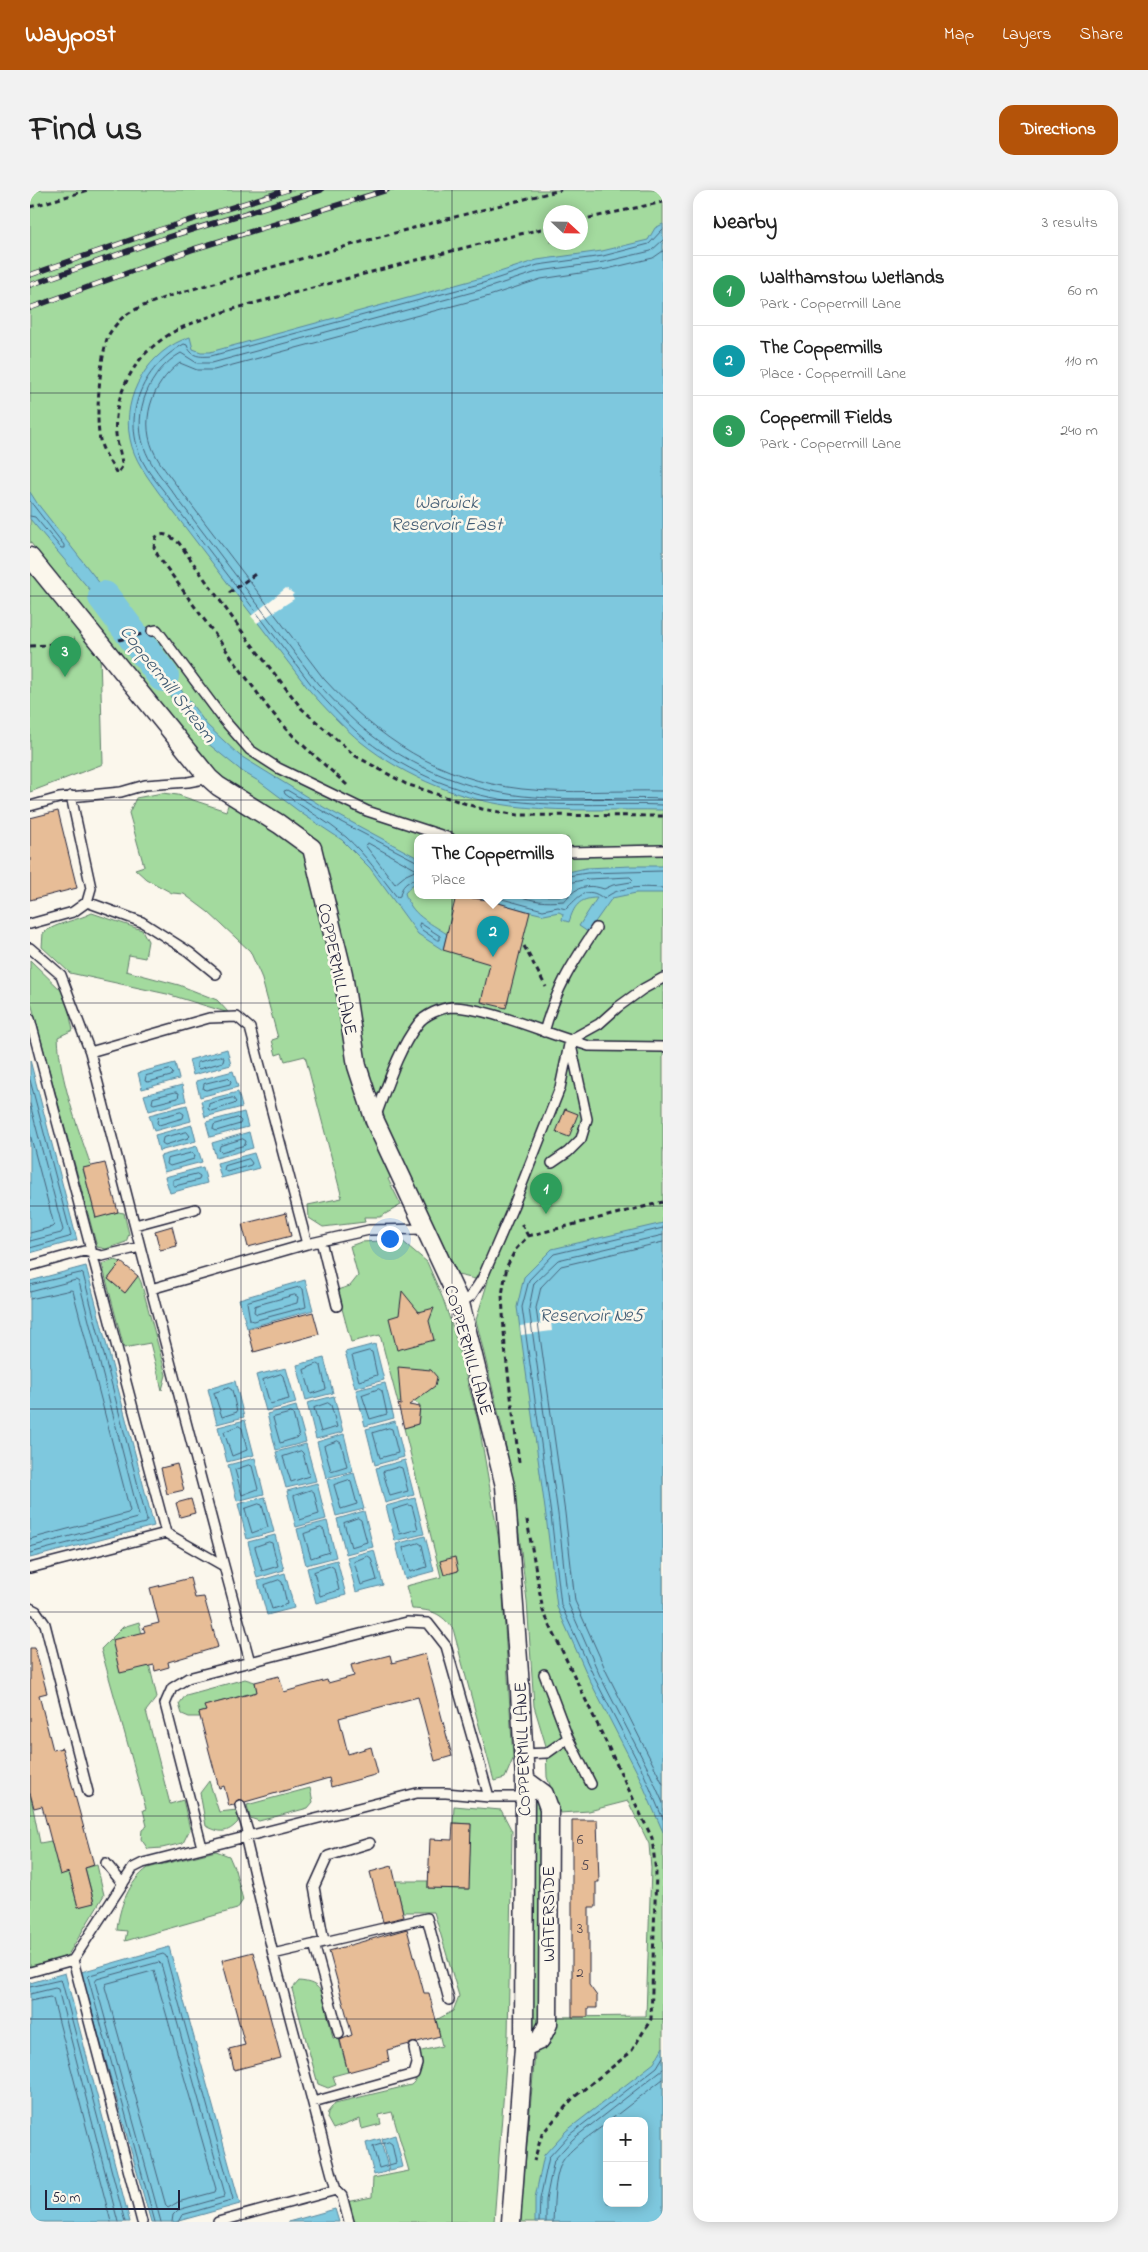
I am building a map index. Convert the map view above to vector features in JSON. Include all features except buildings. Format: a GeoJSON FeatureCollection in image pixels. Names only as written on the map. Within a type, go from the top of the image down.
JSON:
{"type":"FeatureCollection","features":[{"type":"Feature","properties":{"kind":"street","name":"COPPERMILL LANE"},"geometry":{"type":"LineString","coordinates":[[30,557],[209,778],[218,786],[279,824],[312,848],[343,974],[357,1066],[374,1120],[460,1303],[505,1486],[519,1673],[524,1789],[524,2047],[511,2222]]}},
{"type":"Feature","properties":{"kind":"street","name":"WATERSIDE"},"geometry":{"type":"LineString","coordinates":[[524,1789],[544,1794],[549,1808],[548,2024],[540,2040],[524,2047]]}},
{"type":"Feature","properties":{"kind":"lane"},"geometry":{"type":"LineString","coordinates":[[152,631],[157,630],[224,720],[250,750],[278,768],[367,811],[438,834]]}},
{"type":"Feature","properties":{"kind":"lane"},"geometry":{"type":"LineString","coordinates":[[30,806],[71,796],[121,792],[145,785],[188,782],[209,778]]}},
{"type":"Feature","properties":{"kind":"lane"},"geometry":{"type":"LineString","coordinates":[[30,924],[73,912],[87,902],[91,888],[71,796]]}},
{"type":"Feature","properties":{"kind":"lane"},"geometry":{"type":"LineString","coordinates":[[572,852],[663,850]]}},
{"type":"Feature","properties":{"kind":"lane"},"geometry":{"type":"LineString","coordinates":[[87,902],[142,922],[189,952],[216,974]]}},
{"type":"Feature","properties":{"kind":"lane"},"geometry":{"type":"LineString","coordinates":[[544,1032],[553,1001],[572,963],[596,928]]}},
{"type":"Feature","properties":{"kind":"lane"},"geometry":{"type":"LineString","coordinates":[[30,948],[61,975],[90,1052],[250,1662]]}},
{"type":"Feature","properties":{"kind":"lane"},"geometry":{"type":"LineString","coordinates":[[460,1303],[471,1296],[482,1279],[513,1207],[560,1088],[570,1040],[599,1024],[618,1006],[663,978]]}},
{"type":"Feature","properties":{"kind":"lane"},"geometry":{"type":"LineString","coordinates":[[374,1120],[397,1060],[418,1022],[433,1012],[451,1007],[480,1012],[589,1046],[663,1047]]}},
{"type":"Feature","properties":{"kind":"lane"},"geometry":{"type":"LineString","coordinates":[[90,1052],[209,1018],[237,1016],[250,1028],[307,1244]]}},
{"type":"Feature","properties":{"kind":"lane"},"geometry":{"type":"LineString","coordinates":[[30,1020],[166,1534]]}},
{"type":"Feature","properties":{"kind":"lane"},"geometry":{"type":"LineString","coordinates":[[552,1163],[568,1152],[581,1139],[587,1119],[570,1040]]}},
{"type":"Feature","properties":{"kind":"lane"},"geometry":{"type":"LineString","coordinates":[[135,1225],[195,1209]]}},
{"type":"Feature","properties":{"kind":"lane"},"geometry":{"type":"LineString","coordinates":[[151,1289],[307,1244],[370,1230],[426,1229]]}},
{"type":"Feature","properties":{"kind":"lane"},"geometry":{"type":"LineString","coordinates":[[321,1241],[337,1306]]}},
{"type":"Feature","properties":{"kind":"lane"},"geometry":{"type":"LineString","coordinates":[[30,1266],[84,1251],[102,1256],[140,1248]]}},
{"type":"Feature","properties":{"kind":"lane"},"geometry":{"type":"LineString","coordinates":[[30,1568],[166,1534],[224,1566]]}},
{"type":"Feature","properties":{"kind":"lane"},"geometry":{"type":"LineString","coordinates":[[30,1608],[36,1611],[45,1624],[88,1792]]}},
{"type":"Feature","properties":{"kind":"lane"},"geometry":{"type":"LineString","coordinates":[[202,1847],[166,1704],[172,1688],[188,1678],[407,1622],[428,1623],[446,1646],[489,1797]]}},
{"type":"Feature","properties":{"kind":"lane"},"geometry":{"type":"LineString","coordinates":[[544,1674],[568,1738],[590,1784]]}},
{"type":"Feature","properties":{"kind":"lane"},"geometry":{"type":"LineString","coordinates":[[523,1754],[547,1753],[568,1738]]}},
{"type":"Feature","properties":{"kind":"lane"},"geometry":{"type":"LineString","coordinates":[[30,1972],[73,1960],[133,1868],[143,1862],[417,1793],[446,1793],[489,1797],[524,1789]]}},
{"type":"Feature","properties":{"kind":"lane"},"geometry":{"type":"LineString","coordinates":[[240,1805],[273,1954],[336,2190],[342,2196],[349,2222]]}},
{"type":"Feature","properties":{"kind":"lane"},"geometry":{"type":"LineString","coordinates":[[324,1941],[314,1887],[328,1856],[370,1843]]}},
{"type":"Feature","properties":{"kind":"lane"},"geometry":{"type":"LineString","coordinates":[[106,1863],[123,1884]]}},
{"type":"Feature","properties":{"kind":"lane"},"geometry":{"type":"LineString","coordinates":[[273,1954],[427,1918],[449,2000]]}},
{"type":"Feature","properties":{"kind":"lane"},"geometry":{"type":"LineString","coordinates":[[314,1944],[338,2034]]}},
{"type":"Feature","properties":{"kind":"lane"},"geometry":{"type":"LineString","coordinates":[[73,1960],[142,2222]]}},
{"type":"Feature","properties":{"kind":"lane"},"geometry":{"type":"LineString","coordinates":[[313,2102],[414,2074],[417,2064],[414,2048]]}},
{"type":"Feature","properties":{"kind":"lane"},"geometry":{"type":"LineString","coordinates":[[218,2222],[336,2190]]}},
{"type":"Feature","properties":{"kind":"path"},"geometry":{"type":"LineString","coordinates":[[30,208],[89,190]]}},
{"type":"Feature","properties":{"kind":"path"},"geometry":{"type":"LineString","coordinates":[[543,229],[491,240],[280,297],[204,320],[175,332],[157,343],[147,353],[127,381],[117,407],[116,435],[122,455],[122,467],[117,474],[100,441],[98,413],[103,356],[108,336],[121,319],[134,309],[187,291],[254,272],[472,212],[561,190]]}},
{"type":"Feature","properties":{"kind":"path"},"geometry":{"type":"LineString","coordinates":[[588,218],[663,202]]}},
{"type":"Feature","properties":{"kind":"path"},"geometry":{"type":"LineString","coordinates":[[351,789],[295,738],[244,678],[158,556],[154,547],[156,537],[166,534],[179,543],[246,637],[302,710],[354,754],[406,784],[482,809],[518,814],[663,816]]}},
{"type":"Feature","properties":{"kind":"path"},"geometry":{"type":"LineString","coordinates":[[229,593],[258,572]]}},
{"type":"Feature","properties":{"kind":"path"},"geometry":{"type":"LineString","coordinates":[[30,646],[66,642],[92,632]]}},
{"type":"Feature","properties":{"kind":"path"},"geometry":{"type":"LineString","coordinates":[[524,946],[553,1001]]}},
{"type":"Feature","properties":{"kind":"path"},"geometry":{"type":"LineString","coordinates":[[502,1295],[507,1266],[516,1249],[528,1236],[663,1202]]}},
{"type":"Feature","properties":{"kind":"path"},"geometry":{"type":"LineString","coordinates":[[513,1207],[528,1236]]}},
{"type":"Feature","properties":{"kind":"green space"},"geometry":{"type":"Polygon","coordinates":[[[30,190],[663,190],[663,2222],[520,2222],[535,2054],[550,2044],[555,2017],[646,2016],[651,1868],[649,1844],[628,1801],[589,1811],[560,1813],[547,1777],[546,1746],[534,1706],[527,1601],[514,1492],[504,1436],[476,1320],[488,1281],[478,1277],[475,1279],[458,1275],[406,1166],[388,1179],[401,1205],[380,1217],[364,1217],[365,1222],[323,1227],[309,1218],[308,1205],[342,1198],[305,1056],[285,1061],[282,1053],[276,1055],[272,1040],[278,1038],[261,976],[250,951],[208,912],[184,894],[172,893],[146,879],[135,869],[144,866],[129,813],[136,798],[162,793],[178,795],[226,811],[234,787],[201,758],[113,644],[30,542],[30,190]]]}},
{"type":"Feature","properties":{"kind":"green space"},"geometry":{"type":"Polygon","coordinates":[[[30,572],[100,654],[103,764],[30,792],[30,572]]]}},
{"type":"Feature","properties":{"kind":"green space"},"geometry":{"type":"Polygon","coordinates":[[[92,913],[142,930],[148,941],[145,958],[129,955],[126,971],[179,985],[217,1000],[229,1013],[167,994],[70,973],[42,947],[43,933],[55,926],[92,913]]]}},
{"type":"Feature","properties":{"kind":"green space"},"geometry":{"type":"Polygon","coordinates":[[[30,960],[65,994],[73,1030],[58,1037],[59,1053],[70,1103],[91,1166],[83,1169],[96,1217],[118,1212],[124,1213],[129,1234],[126,1242],[106,1249],[97,1247],[30,999],[30,960]]]}},
{"type":"Feature","properties":{"kind":"green space"},"geometry":{"type":"Polygon","coordinates":[[[401,1240],[427,1262],[454,1331],[479,1425],[500,1547],[513,1759],[505,1778],[494,1781],[453,1629],[436,1613],[412,1609],[406,1586],[441,1577],[404,1428],[418,1424],[420,1405],[411,1400],[398,1403],[380,1335],[351,1342],[337,1290],[350,1286],[358,1276],[350,1246],[361,1242],[401,1240]]]}},
{"type":"Feature","properties":{"kind":"green space"},"geometry":{"type":"Polygon","coordinates":[[[115,1260],[121,1262],[108,1279],[125,1293],[138,1276],[141,1282],[166,1375],[162,1390],[150,1343],[124,1348],[102,1264],[115,1260]]]}},
{"type":"Feature","properties":{"kind":"green space"},"geometry":{"type":"Polygon","coordinates":[[[139,1622],[157,1697],[146,1711],[170,1804],[183,1800],[190,1829],[183,1843],[148,1849],[141,1839],[142,1830],[147,1826],[143,1810],[146,1809],[101,1649],[123,1627],[139,1622]]]}},
{"type":"Feature","properties":{"kind":"green space"},"geometry":{"type":"Polygon","coordinates":[[[245,1679],[255,1682],[258,1696],[248,1694],[205,1706],[206,1711],[199,1713],[200,1717],[189,1717],[182,1714],[179,1704],[186,1695],[245,1679]]]}},
{"type":"Feature","properties":{"kind":"green space"},"geometry":{"type":"Polygon","coordinates":[[[209,1781],[219,1812],[237,1810],[238,1822],[230,1829],[219,1831],[206,1826],[200,1793],[209,1781]]]}},
{"type":"Feature","properties":{"kind":"green space"},"geometry":{"type":"Polygon","coordinates":[[[310,1788],[313,1802],[308,1808],[259,1821],[250,1818],[247,1805],[310,1788]]]}},
{"type":"Feature","properties":{"kind":"green space"},"geometry":{"type":"Polygon","coordinates":[[[30,1793],[40,1843],[51,1841],[61,1874],[69,1872],[78,1907],[94,1902],[85,1868],[97,1865],[104,1895],[68,1955],[30,1968],[30,1793]]]}},
{"type":"Feature","properties":{"kind":"green space"},"geometry":{"type":"Polygon","coordinates":[[[541,1795],[542,2028],[535,2033],[533,2031],[534,1800],[535,1797],[541,1795]]]}},
{"type":"Feature","properties":{"kind":"green space"},"geometry":{"type":"Polygon","coordinates":[[[454,1806],[501,1810],[512,1831],[508,2036],[494,2222],[352,2222],[347,2202],[372,2197],[373,2178],[409,2171],[392,2112],[379,2115],[381,2124],[362,2129],[360,2119],[333,2129],[327,2118],[328,2112],[335,2103],[411,2085],[417,2078],[420,2070],[418,2052],[442,2046],[436,2020],[453,2011],[459,1996],[434,1912],[403,1912],[395,1881],[428,1881],[428,1888],[468,1889],[471,1824],[453,1823],[454,1806]]]}},
{"type":"Feature","properties":{"kind":"green space"},"geometry":{"type":"Polygon","coordinates":[[[216,1851],[229,1856],[235,1870],[243,1900],[237,1909],[125,1941],[127,1931],[117,1930],[120,1913],[130,1888],[141,1873],[148,1868],[216,1851]]]}},
{"type":"Feature","properties":{"kind":"green space"},"geometry":{"type":"Polygon","coordinates":[[[299,1981],[313,1984],[323,1994],[333,2038],[339,2039],[348,2072],[333,2076],[336,2085],[328,2088],[318,2084],[292,1989],[299,1981]]]}},
{"type":"Feature","properties":{"kind":"water","name":"Warwick Reservoir East"},"geometry":{"type":"Polygon","coordinates":[[[663,224],[663,810],[539,809],[479,800],[458,794],[417,777],[378,755],[335,718],[310,691],[141,468],[132,447],[128,423],[134,391],[141,377],[162,352],[175,343],[190,337],[193,349],[201,352],[210,352],[481,278],[537,260],[602,251],[648,240],[655,228],[663,224]]]}},
{"type":"Feature","properties":{"kind":"water"},"geometry":{"type":"Polygon","coordinates":[[[30,492],[137,631],[124,634],[112,616],[30,519],[30,492]]]}},
{"type":"Feature","properties":{"kind":"water"},"geometry":{"type":"Polygon","coordinates":[[[143,638],[207,725],[239,755],[325,808],[414,856],[414,885],[405,893],[416,912],[427,922],[447,934],[443,950],[418,934],[370,868],[342,840],[243,772],[206,742],[128,642],[143,638]]]}},
{"type":"Feature","properties":{"kind":"water"},"geometry":{"type":"Polygon","coordinates":[[[663,866],[663,893],[636,893],[612,898],[588,932],[579,926],[597,898],[586,899],[578,904],[569,922],[562,920],[563,914],[559,912],[544,915],[477,899],[572,899],[572,871],[586,868],[663,866]]]}},
{"type":"Feature","properties":{"kind":"water"},"geometry":{"type":"Polygon","coordinates":[[[227,1049],[231,1065],[193,1075],[189,1060],[227,1049]]]}},
{"type":"Feature","properties":{"kind":"water"},"geometry":{"type":"Polygon","coordinates":[[[30,1060],[77,1240],[30,1253],[30,1060]]]}},
{"type":"Feature","properties":{"kind":"water"},"geometry":{"type":"Polygon","coordinates":[[[175,1063],[179,1079],[142,1089],[138,1073],[175,1063]]]}},
{"type":"Feature","properties":{"kind":"water"},"geometry":{"type":"Polygon","coordinates":[[[233,1071],[238,1087],[200,1097],[196,1081],[233,1071]]]}},
{"type":"Feature","properties":{"kind":"water"},"geometry":{"type":"Polygon","coordinates":[[[182,1085],[186,1101],[149,1111],[144,1095],[182,1085]]]}},
{"type":"Feature","properties":{"kind":"water"},"geometry":{"type":"Polygon","coordinates":[[[238,1092],[242,1107],[205,1117],[201,1101],[238,1092]]]}},
{"type":"Feature","properties":{"kind":"water"},"geometry":{"type":"Polygon","coordinates":[[[187,1105],[191,1121],[154,1131],[149,1115],[187,1105]]]}},
{"type":"Feature","properties":{"kind":"water"},"geometry":{"type":"Polygon","coordinates":[[[244,1112],[248,1127],[210,1137],[206,1122],[244,1112]]]}},
{"type":"Feature","properties":{"kind":"water"},"geometry":{"type":"Polygon","coordinates":[[[192,1125],[196,1141],[159,1151],[155,1135],[192,1125]]]}},
{"type":"Feature","properties":{"kind":"water"},"geometry":{"type":"Polygon","coordinates":[[[249,1132],[253,1148],[216,1158],[212,1143],[249,1132]]]}},
{"type":"Feature","properties":{"kind":"water"},"geometry":{"type":"Polygon","coordinates":[[[197,1146],[202,1162],[164,1172],[160,1156],[197,1146]]]}},
{"type":"Feature","properties":{"kind":"water"},"geometry":{"type":"Polygon","coordinates":[[[254,1153],[259,1168],[221,1178],[217,1163],[254,1153]]]}},
{"type":"Feature","properties":{"kind":"water"},"geometry":{"type":"Polygon","coordinates":[[[203,1167],[207,1183],[170,1193],[165,1177],[203,1167]]]}},
{"type":"Feature","properties":{"kind":"water","name":"Reservoir №5"},"geometry":{"type":"Polygon","coordinates":[[[663,1223],[663,1832],[638,1774],[590,1681],[557,1607],[517,1307],[524,1277],[552,1249],[663,1223]]]}},
{"type":"Feature","properties":{"kind":"water"},"geometry":{"type":"Polygon","coordinates":[[[86,1266],[154,1526],[30,1558],[30,1281],[86,1266]]]}},
{"type":"Feature","properties":{"kind":"water"},"geometry":{"type":"Polygon","coordinates":[[[305,1280],[313,1310],[247,1328],[239,1299],[305,1280]]]}},
{"type":"Feature","properties":{"kind":"water"},"geometry":{"type":"Polygon","coordinates":[[[375,1344],[384,1380],[355,1388],[345,1352],[375,1344]]]}},
{"type":"Feature","properties":{"kind":"water"},"geometry":{"type":"Polygon","coordinates":[[[324,1358],[333,1393],[306,1400],[297,1365],[324,1358]]]}},
{"type":"Feature","properties":{"kind":"water"},"geometry":{"type":"Polygon","coordinates":[[[286,1368],[296,1403],[266,1411],[256,1375],[286,1368]]]}},
{"type":"Feature","properties":{"kind":"water"},"geometry":{"type":"Polygon","coordinates":[[[235,1381],[244,1417],[217,1424],[208,1389],[235,1381]]]}},
{"type":"Feature","properties":{"kind":"water"},"geometry":{"type":"Polygon","coordinates":[[[385,1383],[394,1418],[365,1426],[356,1390],[385,1383]]]}},
{"type":"Feature","properties":{"kind":"water"},"geometry":{"type":"Polygon","coordinates":[[[334,1396],[343,1432],[316,1439],[307,1403],[334,1396]]]}},
{"type":"Feature","properties":{"kind":"water"},"geometry":{"type":"Polygon","coordinates":[[[296,1406],[306,1442],[276,1450],[267,1414],[296,1406]]]}},
{"type":"Feature","properties":{"kind":"water"},"geometry":{"type":"Polygon","coordinates":[[[245,1420],[254,1455],[227,1462],[218,1427],[245,1420]]]}},
{"type":"Feature","properties":{"kind":"water"},"geometry":{"type":"Polygon","coordinates":[[[395,1421],[404,1457],[375,1465],[366,1429],[395,1421]]]}},
{"type":"Feature","properties":{"kind":"water"},"geometry":{"type":"Polygon","coordinates":[[[344,1434],[353,1471],[326,1478],[317,1442],[344,1434]]]}},
{"type":"Feature","properties":{"kind":"water"},"geometry":{"type":"Polygon","coordinates":[[[306,1444],[316,1481],[286,1488],[276,1452],[306,1444]]]}},
{"type":"Feature","properties":{"kind":"water"},"geometry":{"type":"Polygon","coordinates":[[[255,1458],[264,1494],[237,1501],[228,1465],[255,1458]]]}},
{"type":"Feature","properties":{"kind":"water"},"geometry":{"type":"Polygon","coordinates":[[[405,1460],[414,1495],[385,1503],[376,1468],[405,1460]]]}},
{"type":"Feature","properties":{"kind":"water"},"geometry":{"type":"Polygon","coordinates":[[[354,1473],[364,1509],[336,1516],[327,1480],[354,1473]]]}},
{"type":"Feature","properties":{"kind":"water"},"geometry":{"type":"Polygon","coordinates":[[[317,1483],[326,1519],[296,1527],[287,1491],[317,1483]]]}},
{"type":"Feature","properties":{"kind":"water"},"geometry":{"type":"Polygon","coordinates":[[[265,1497],[274,1532],[247,1539],[238,1504],[265,1497]]]}},
{"type":"Feature","properties":{"kind":"water"},"geometry":{"type":"Polygon","coordinates":[[[415,1498],[424,1534],[395,1541],[386,1506],[415,1498]]]}},
{"type":"Feature","properties":{"kind":"water"},"geometry":{"type":"Polygon","coordinates":[[[364,1511],[373,1547],[346,1554],[337,1519],[364,1511]]]}},
{"type":"Feature","properties":{"kind":"water"},"geometry":{"type":"Polygon","coordinates":[[[327,1521],[336,1557],[306,1565],[297,1529],[327,1521]]]}},
{"type":"Feature","properties":{"kind":"water"},"geometry":{"type":"Polygon","coordinates":[[[275,1535],[284,1570],[257,1578],[248,1542],[275,1535]]]}},
{"type":"Feature","properties":{"kind":"water"},"geometry":{"type":"Polygon","coordinates":[[[425,1536],[434,1571],[405,1579],[396,1544],[425,1536]]]}},
{"type":"Feature","properties":{"kind":"water"},"geometry":{"type":"Polygon","coordinates":[[[374,1550],[383,1585],[356,1592],[347,1557],[374,1550]]]}},
{"type":"Feature","properties":{"kind":"water"},"geometry":{"type":"Polygon","coordinates":[[[337,1560],[346,1595],[316,1603],[307,1568],[337,1560]]]}},
{"type":"Feature","properties":{"kind":"water"},"geometry":{"type":"Polygon","coordinates":[[[285,1573],[294,1608],[267,1615],[258,1581],[285,1573]]]}},
{"type":"Feature","properties":{"kind":"water"},"geometry":{"type":"Polygon","coordinates":[[[169,1947],[240,2204],[175,2222],[151,2222],[81,1972],[169,1947]]]}},
{"type":"Feature","properties":{"kind":"water"},"geometry":{"type":"Polygon","coordinates":[[[65,1973],[130,2222],[30,2222],[30,1983],[65,1973]]]}},
{"type":"Feature","properties":{"kind":"water"},"geometry":{"type":"Polygon","coordinates":[[[663,2047],[663,2222],[535,2222],[535,2198],[544,2155],[566,2131],[654,2063],[663,2047]]]}},
{"type":"Feature","properties":{"kind":"water"},"geometry":{"type":"Polygon","coordinates":[[[395,2135],[403,2167],[390,2170],[382,2139],[395,2135]]]}},
{"type":"Feature","properties":{"kind":"water"},"geometry":{"type":"Polygon","coordinates":[[[380,2139],[389,2171],[374,2175],[366,2143],[380,2139]]]}},
{"type":"Feature","properties":{"kind":"water"},"geometry":{"type":"Polygon","coordinates":[[[335,2209],[339,2222],[288,2222],[335,2209]]]}},
{"type":"Feature","properties":{"kind":"pier"},"geometry":{"type":"Polygon","coordinates":[[[286,588],[294,594],[292,595],[294,599],[257,623],[251,616],[286,588]]]}},
{"type":"Feature","properties":{"kind":"pier"},"geometry":{"type":"Polygon","coordinates":[[[551,1322],[552,1331],[521,1335],[520,1326],[551,1322]]]}},
{"type":"Feature","properties":{"kind":"waterway","name":"Coppermill Stream"},"geometry":{"type":"LineString","coordinates":[[104,597],[163,676]]}},
{"type":"Feature","properties":{"kind":"railway"},"geometry":{"type":"LineString","coordinates":[[30,275],[159,230],[287,190]]}},
{"type":"Feature","properties":{"kind":"railway"},"geometry":{"type":"LineString","coordinates":[[30,285],[162,239],[321,190]]}},
{"type":"Feature","properties":{"kind":"railway"},"geometry":{"type":"LineString","coordinates":[[30,308],[194,249],[387,190]]}},
{"type":"Feature","properties":{"kind":"place","name":"Coppermill Fields"},"geometry":{"type":"Point","coordinates":[65,677]}},
{"type":"Feature","properties":{"kind":"place","name":"The Coppermills"},"geometry":{"type":"Point","coordinates":[493,957]}},
{"type":"Feature","properties":{"kind":"place","name":"Walthamstow Wetlands"},"geometry":{"type":"Point","coordinates":[546,1214]}}]}
